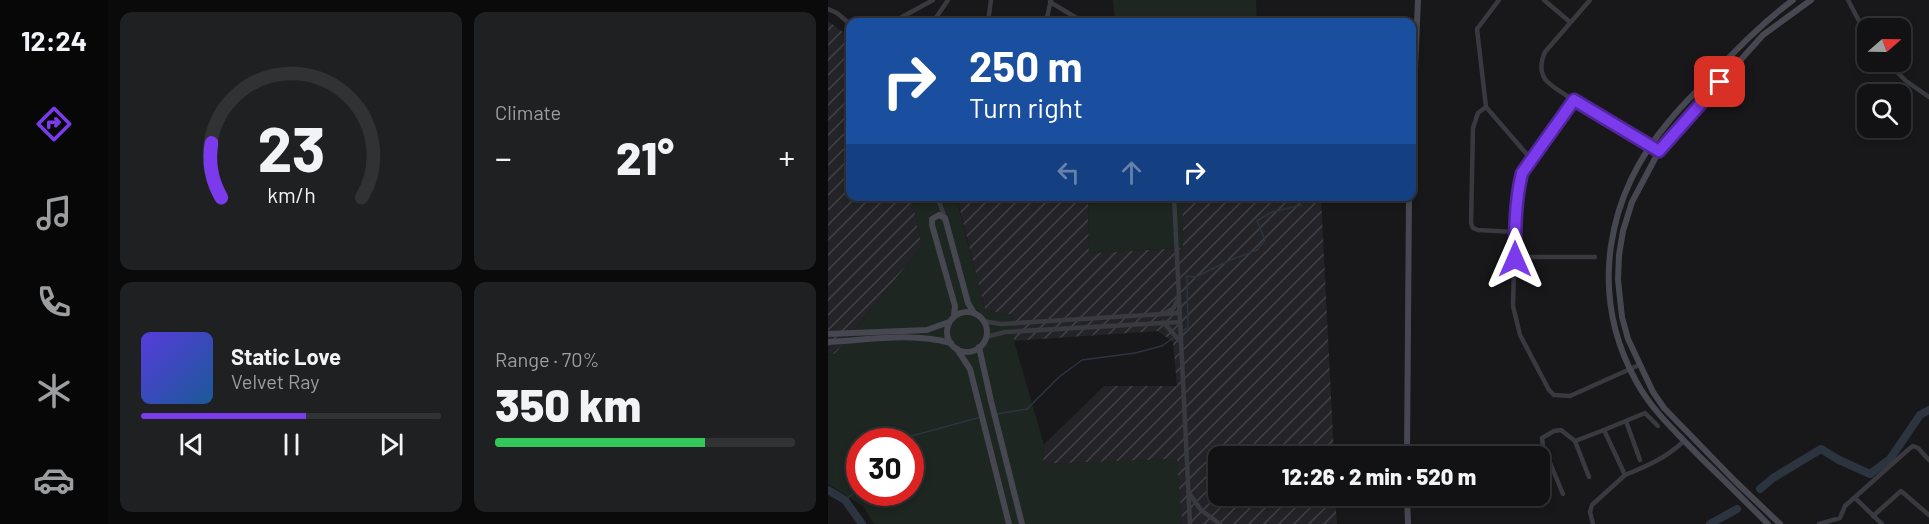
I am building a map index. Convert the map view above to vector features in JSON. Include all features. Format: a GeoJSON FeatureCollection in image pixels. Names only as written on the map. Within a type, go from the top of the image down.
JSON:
{"type":"FeatureCollection","features":[{"type":"Feature","properties":{"kind":"street"},"geometry":{"type":"LineString","coordinates":[[900,18],[933,0]]}},
{"type":"Feature","properties":{"kind":"street"},"geometry":{"type":"LineString","coordinates":[[936,18],[948,0]]}},
{"type":"Feature","properties":{"kind":"street"},"geometry":{"type":"LineString","coordinates":[[989,18],[991,0]]}},
{"type":"Feature","properties":{"kind":"street"},"geometry":{"type":"LineString","coordinates":[[1416,46],[1418,0]]}},
{"type":"Feature","properties":{"kind":"street"},"geometry":{"type":"LineString","coordinates":[[1499,0],[1477,29],[1486,106],[1531,159]]}},
{"type":"Feature","properties":{"kind":"street"},"geometry":{"type":"LineString","coordinates":[[1544,0],[1570,21]]}},
{"type":"Feature","properties":{"kind":"street"},"geometry":{"type":"LineString","coordinates":[[1590,0],[1545,52],[1541,61],[1541,70],[1550,84],[1659,151]]}},
{"type":"Feature","properties":{"kind":"street"},"geometry":{"type":"LineString","coordinates":[[1768,524],[1656,412],[1630,369],[1613,319],[1609,254],[1613,227],[1623,197],[1636,168],[1651,146],[1670,120],[1758,27],[1793,0]]}},
{"type":"Feature","properties":{"kind":"street"},"geometry":{"type":"LineString","coordinates":[[1780,524],[1664,408],[1653,392],[1628,339],[1622,317],[1618,280],[1619,255],[1623,231],[1632,202],[1659,151],[1763,35],[1811,0]]}},
{"type":"Feature","properties":{"kind":"street"},"geometry":{"type":"LineString","coordinates":[[1848,0],[1857,18]]}},
{"type":"Feature","properties":{"kind":"street"},"geometry":{"type":"LineString","coordinates":[[1047,18],[1050,1],[1077,18]]}},
{"type":"Feature","properties":{"kind":"street"},"geometry":{"type":"LineString","coordinates":[[828,9],[846,21]]}},
{"type":"Feature","properties":{"kind":"street"},"geometry":{"type":"LineString","coordinates":[[1897,72],[1929,96]]}},
{"type":"Feature","properties":{"kind":"street"},"geometry":{"type":"LineString","coordinates":[[1574,100],[1522,173],[1515,232],[1513,306],[1515,322],[1548,390],[1554,395],[1570,396],[1639,365]]}},
{"type":"Feature","properties":{"kind":"street"},"geometry":{"type":"LineString","coordinates":[[1486,106],[1478,113],[1473,128],[1471,224],[1478,230],[1515,232]]}},
{"type":"Feature","properties":{"kind":"street"},"geometry":{"type":"LineString","coordinates":[[939,201],[968,303],[983,321],[1001,324],[1180,313]]}},
{"type":"Feature","properties":{"kind":"street"},"geometry":{"type":"LineString","coordinates":[[940,205],[941,201]]}},
{"type":"Feature","properties":{"kind":"street"},"geometry":{"type":"LineString","coordinates":[[1174,201],[1190,524]]}},
{"type":"Feature","properties":{"kind":"street"},"geometry":{"type":"LineString","coordinates":[[1407,446],[1409,201]]}},
{"type":"Feature","properties":{"kind":"street"},"geometry":{"type":"LineString","coordinates":[[945,218],[939,215],[932,219],[955,306],[947,331],[951,344]]}},
{"type":"Feature","properties":{"kind":"street"},"geometry":{"type":"LineString","coordinates":[[1515,259],[1595,257]]}},
{"type":"Feature","properties":{"kind":"street"},"geometry":{"type":"LineString","coordinates":[[1162,314],[1173,309],[1179,298]]}},
{"type":"Feature","properties":{"kind":"street"},"geometry":{"type":"LineString","coordinates":[[828,334],[927,330],[963,312],[974,313]]}},
{"type":"Feature","properties":{"kind":"street"},"geometry":{"type":"LineString","coordinates":[[983,321],[986,337]]}},
{"type":"Feature","properties":{"kind":"street"},"geometry":{"type":"LineString","coordinates":[[1163,322],[1174,332],[1181,343]]}},
{"type":"Feature","properties":{"kind":"street"},"geometry":{"type":"LineString","coordinates":[[957,349],[968,351],[979,347],[986,337],[1005,332],[1180,322]]}},
{"type":"Feature","properties":{"kind":"street"},"geometry":{"type":"LineString","coordinates":[[828,342],[913,337],[951,344],[957,349],[970,369],[1009,524]]}},
{"type":"Feature","properties":{"kind":"street"},"geometry":{"type":"LineString","coordinates":[[979,347],[1022,524]]}},
{"type":"Feature","properties":{"kind":"street"},"geometry":{"type":"LineString","coordinates":[[1575,441],[1645,413],[1658,426]]}},
{"type":"Feature","properties":{"kind":"street"},"geometry":{"type":"LineString","coordinates":[[1626,421],[1640,460]]}},
{"type":"Feature","properties":{"kind":"street"},"geometry":{"type":"LineString","coordinates":[[1563,494],[1543,446],[1542,438],[1561,430],[1575,441],[1589,477]]}},
{"type":"Feature","properties":{"kind":"street"},"geometry":{"type":"LineString","coordinates":[[1604,430],[1625,475]]}},
{"type":"Feature","properties":{"kind":"street"},"geometry":{"type":"LineString","coordinates":[[1593,524],[1590,512],[1592,506],[1625,475],[1659,461],[1684,441]]}},
{"type":"Feature","properties":{"kind":"street"},"geometry":{"type":"LineString","coordinates":[[1819,524],[1840,518],[1845,506],[1909,449],[1918,448],[1929,460]]}},
{"type":"Feature","properties":{"kind":"street"},"geometry":{"type":"LineString","coordinates":[[1873,516],[1901,490],[1929,515]]}},
{"type":"Feature","properties":{"kind":"street"},"geometry":{"type":"LineString","coordinates":[[1187,491],[1201,510],[1220,524]]}},
{"type":"Feature","properties":{"kind":"street"},"geometry":{"type":"LineString","coordinates":[[1855,498],[1882,524]]}},
{"type":"Feature","properties":{"kind":"street"},"geometry":{"type":"LineString","coordinates":[[1408,506],[1408,524]]}},
{"type":"Feature","properties":{"kind":"shaded area"},"geometry":{"type":"Polygon","coordinates":[[[1113,0],[1256,0],[1257,18],[1115,18],[1113,0]]]}},
{"type":"Feature","properties":{"kind":"shaded area"},"geometry":{"type":"Polygon","coordinates":[[[828,21],[846,34],[846,201],[912,201],[922,246],[835,354],[828,355],[828,21]]]}},
{"type":"Feature","properties":{"kind":"shaded area"},"geometry":{"type":"Polygon","coordinates":[[[912,201],[957,201],[985,310],[1012,315],[1014,341],[1044,445],[1043,464],[1177,459],[1182,524],[874,524],[863,506],[924,506],[924,428],[846,428],[846,495],[828,484],[828,355],[835,354],[922,246],[912,201]]]}},
{"type":"Feature","properties":{"kind":"shaded area"},"geometry":{"type":"Polygon","coordinates":[[[1088,201],[1089,253],[1183,248],[1182,201],[1321,201],[1333,446],[1208,446],[1208,506],[1336,506],[1337,524],[1182,524],[1176,459],[1043,464],[1044,445],[1104,386],[1177,386],[1173,342],[1158,331],[1014,341],[1012,315],[985,310],[958,202],[1088,201]]]}},
{"type":"Feature","properties":{"kind":"shaded area"},"geometry":{"type":"Polygon","coordinates":[[[1088,201],[1182,201],[1183,248],[1089,253],[1088,201]]]}},
{"type":"Feature","properties":{"kind":"waterway"},"geometry":{"type":"LineString","coordinates":[[1184,330],[1188,327],[1187,276],[1196,277],[1257,250],[1265,240],[1257,221],[1272,212],[1302,205]]}},
{"type":"Feature","properties":{"kind":"waterway"},"geometry":{"type":"LineString","coordinates":[[997,414],[1027,409],[1059,377],[1082,360],[1135,353],[1162,346],[1173,338]]}},
{"type":"Feature","properties":{"kind":"waterway"},"geometry":{"type":"LineString","coordinates":[[1760,489],[1773,478],[1821,449],[1870,474],[1890,459],[1920,415],[1929,410]]}},
{"type":"Feature","properties":{"kind":"waterway"},"geometry":{"type":"LineString","coordinates":[[924,433],[981,417]]}},
{"type":"Feature","properties":{"kind":"waterway"},"geometry":{"type":"LineString","coordinates":[[828,490],[845,500],[862,524]]}},
{"type":"Feature","properties":{"kind":"waterway"},"geometry":{"type":"LineString","coordinates":[[1710,524],[1737,509]]}},
{"type":"Feature","properties":{"kind":"route"},"geometry":{"type":"LineString","coordinates":[[1515,259],[1515,232],[1522,173],[1574,100],[1659,151],[1720,82]]}}]}
